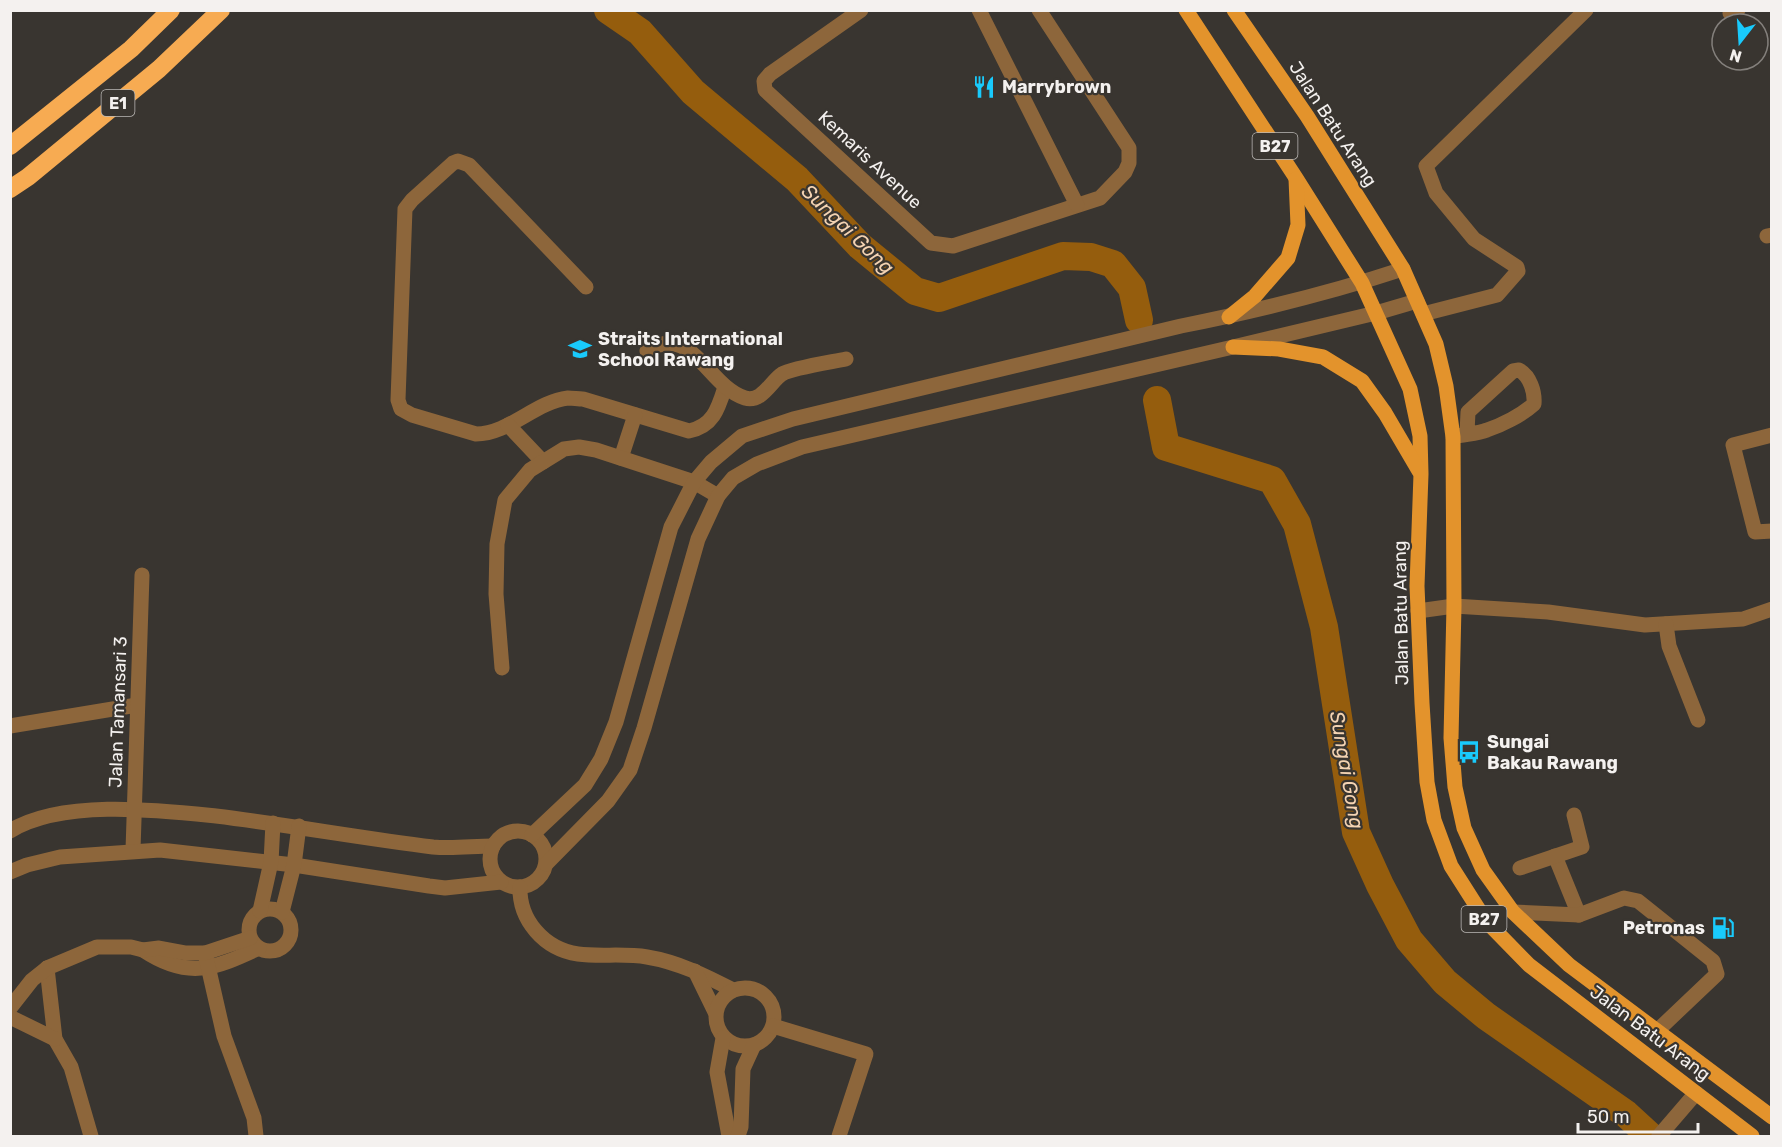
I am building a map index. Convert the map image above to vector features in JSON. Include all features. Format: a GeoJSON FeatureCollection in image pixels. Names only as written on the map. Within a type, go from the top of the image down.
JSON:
{"type":"FeatureCollection","features":[{"type":"Feature","properties":{"kind":"highway","name":"E1"},"geometry":{"type":"LineString","coordinates":[[10,146],[131,49],[171,10]]}},
{"type":"Feature","properties":{"kind":"highway","name":"E1"},"geometry":{"type":"LineString","coordinates":[[10,189],[28,177],[159,69],[220,10]]}},
{"type":"Feature","properties":{"kind":"main road","name":"Jalan Batu Arang"},"geometry":{"type":"LineString","coordinates":[[1186,10],[1362,283],[1410,389],[1420,436],[1417,586],[1427,782],[1434,820],[1451,866],[1486,921],[1529,965],[1752,1137]]}},
{"type":"Feature","properties":{"kind":"main road","name":"Jalan Batu Arang"},"geometry":{"type":"LineString","coordinates":[[1234,10],[1307,116],[1403,269],[1436,344],[1460,435],[1451,738],[1455,787],[1464,828],[1483,870],[1513,912],[1569,965],[1772,1117]]}},
{"type":"Feature","properties":{"kind":"main road"},"geometry":{"type":"LineString","coordinates":[[1229,317],[1255,296],[1288,258],[1298,225],[1296,178]]}},
{"type":"Feature","properties":{"kind":"main road"},"geometry":{"type":"LineString","coordinates":[[1233,347],[1278,349],[1323,357],[1362,381],[1421,474]]}},
{"type":"Feature","properties":{"kind":"street","name":"Kemaris Avenue"},"geometry":{"type":"LineString","coordinates":[[861,10],[770,74],[764,81],[765,90],[931,243],[953,246],[1100,198],[1125,172],[1129,163],[1129,148],[1039,10]]}},
{"type":"Feature","properties":{"kind":"street"},"geometry":{"type":"LineString","coordinates":[[979,10],[1077,205]]}},
{"type":"Feature","properties":{"kind":"street"},"geometry":{"type":"LineString","coordinates":[[10,872],[27,865],[60,857],[133,850],[160,850],[294,865],[446,888],[501,882],[514,887],[529,885],[537,879],[546,864],[608,801],[630,770],[699,539],[718,496],[733,477],[756,464],[802,447],[1376,313],[1497,296],[1518,272],[1517,267],[1474,239],[1436,192],[1426,166],[1586,10]]}},
{"type":"Feature","properties":{"kind":"street"},"geometry":{"type":"LineString","coordinates":[[586,287],[469,165],[458,161],[453,163],[405,209],[398,400],[401,409],[412,415],[476,434],[484,434],[550,404],[568,398],[582,399],[689,431],[701,428],[718,411],[725,387]]}},
{"type":"Feature","properties":{"kind":"street"},"geometry":{"type":"LineString","coordinates":[[532,835],[585,785],[601,759],[616,722],[671,527],[694,482],[711,462],[742,436],[793,419],[1181,326],[1229,317],[1362,283],[1403,269]]}},
{"type":"Feature","properties":{"kind":"street"},"geometry":{"type":"LineString","coordinates":[[647,351],[655,345],[669,341],[687,348],[725,387],[747,399],[760,396],[784,373],[846,359]]}},
{"type":"Feature","properties":{"kind":"street"},"geometry":{"type":"LineString","coordinates":[[1519,370],[1526,374],[1535,396],[1534,404],[1485,431],[1460,435],[1468,412],[1513,372],[1519,370]]}},
{"type":"Feature","properties":{"kind":"street"},"geometry":{"type":"LineString","coordinates":[[621,458],[634,415]]}},
{"type":"Feature","properties":{"kind":"street"},"geometry":{"type":"LineString","coordinates":[[508,425],[543,462]]}},
{"type":"Feature","properties":{"kind":"street"},"geometry":{"type":"LineString","coordinates":[[1772,435],[1733,445],[1755,532],[1772,531]]}},
{"type":"Feature","properties":{"kind":"street"},"geometry":{"type":"LineString","coordinates":[[502,668],[496,594],[497,544],[505,500],[530,470],[564,449],[579,447],[694,482],[718,496]]}},
{"type":"Feature","properties":{"kind":"street","name":"Jalan Tamansari 3"},"geometry":{"type":"LineString","coordinates":[[133,850],[142,575]]}},
{"type":"Feature","properties":{"kind":"street"},"geometry":{"type":"LineString","coordinates":[[1418,610],[1454,606],[1548,612],[1645,625],[1743,619],[1772,609]]}},
{"type":"Feature","properties":{"kind":"street"},"geometry":{"type":"LineString","coordinates":[[1666,624],[1669,646],[1698,720]]}},
{"type":"Feature","properties":{"kind":"street"},"geometry":{"type":"LineString","coordinates":[[10,726],[137,705]]}},
{"type":"Feature","properties":{"kind":"street"},"geometry":{"type":"LineString","coordinates":[[10,831],[25,822],[64,814],[134,808],[298,826],[436,847],[493,846]]}},
{"type":"Feature","properties":{"kind":"street"},"geometry":{"type":"LineString","coordinates":[[1520,868],[1582,847],[1574,815]]}},
{"type":"Feature","properties":{"kind":"street"},"geometry":{"type":"LineString","coordinates":[[260,910],[271,862],[273,823]]}},
{"type":"Feature","properties":{"kind":"street"},"geometry":{"type":"LineString","coordinates":[[282,912],[294,865],[298,826]]}},
{"type":"Feature","properties":{"kind":"street"},"geometry":{"type":"LineString","coordinates":[[501,882],[492,869],[490,861],[493,846],[498,838],[506,833],[524,831],[532,835],[544,847],[546,864]]}},
{"type":"Feature","properties":{"kind":"street"},"geometry":{"type":"LineString","coordinates":[[1555,856],[1579,915]]}},
{"type":"Feature","properties":{"kind":"street"},"geometry":{"type":"LineString","coordinates":[[520,887],[520,898],[527,921],[537,934],[555,947],[577,954],[617,954],[647,957],[679,964],[733,990]]}},
{"type":"Feature","properties":{"kind":"street"},"geometry":{"type":"LineString","coordinates":[[1513,912],[1579,915],[1624,898],[1638,901],[1713,961],[1717,974],[1658,1030]]}},
{"type":"Feature","properties":{"kind":"street"},"geometry":{"type":"LineString","coordinates":[[143,950],[159,948],[186,953],[205,953],[255,943],[273,951],[286,944],[290,938],[290,924],[282,912],[271,908],[260,910],[255,914],[249,925],[255,943]]}},
{"type":"Feature","properties":{"kind":"street"},"geometry":{"type":"LineString","coordinates":[[10,1008],[32,980],[47,968],[97,947],[131,947],[143,950],[159,961],[192,968],[210,968],[255,943]]}},
{"type":"Feature","properties":{"kind":"street"},"geometry":{"type":"LineString","coordinates":[[205,953],[224,1036],[254,1118],[256,1137]]}},
{"type":"Feature","properties":{"kind":"street"},"geometry":{"type":"LineString","coordinates":[[47,968],[55,1039],[70,1067],[91,1137]]}},
{"type":"Feature","properties":{"kind":"street"},"geometry":{"type":"LineString","coordinates":[[695,971],[715,1011],[718,1030],[723,1038],[738,1046],[754,1046],[763,1041],[773,1026],[774,1016],[768,999],[752,989],[733,990],[725,995],[715,1011]]}},
{"type":"Feature","properties":{"kind":"street"},"geometry":{"type":"LineString","coordinates":[[10,1017],[55,1039]]}},
{"type":"Feature","properties":{"kind":"street"},"geometry":{"type":"LineString","coordinates":[[773,1026],[866,1054],[839,1137]]}},
{"type":"Feature","properties":{"kind":"street"},"geometry":{"type":"LineString","coordinates":[[723,1038],[717,1072],[729,1137]]}},
{"type":"Feature","properties":{"kind":"street"},"geometry":{"type":"LineString","coordinates":[[738,1137],[741,1127],[743,1068],[754,1046]]}},
{"type":"Feature","properties":{"kind":"street"},"geometry":{"type":"LineString","coordinates":[[1659,1137],[1696,1093]]}},
{"type":"Feature","properties":{"kind":"waterway","name":"Sungai Gong"},"geometry":{"type":"LineString","coordinates":[[608,10],[640,32],[693,92],[797,179],[860,246],[915,291],[939,298],[1063,256],[1091,257],[1113,264],[1132,288],[1139,320]]}},
{"type":"Feature","properties":{"kind":"waterway","name":"Sungai Gong"},"geometry":{"type":"LineString","coordinates":[[1157,400],[1166,447],[1272,480],[1297,524],[1324,627],[1356,832],[1380,885],[1409,940],[1445,982],[1486,1016],[1626,1114],[1650,1136]]}},
{"type":"Feature","properties":{"kind":"place","name":"Marrybrown"},"geometry":{"type":"Point","coordinates":[984,87]}},
{"type":"Feature","properties":{"kind":"place","name":"Straits International School Rawang"},"geometry":{"type":"Point","coordinates":[580,349]}},
{"type":"Feature","properties":{"kind":"place","name":"Sungai Bakau Rawang"},"geometry":{"type":"Point","coordinates":[1469,752]}},
{"type":"Feature","properties":{"kind":"place","name":"Petronas"},"geometry":{"type":"Point","coordinates":[1723,928]}}]}
